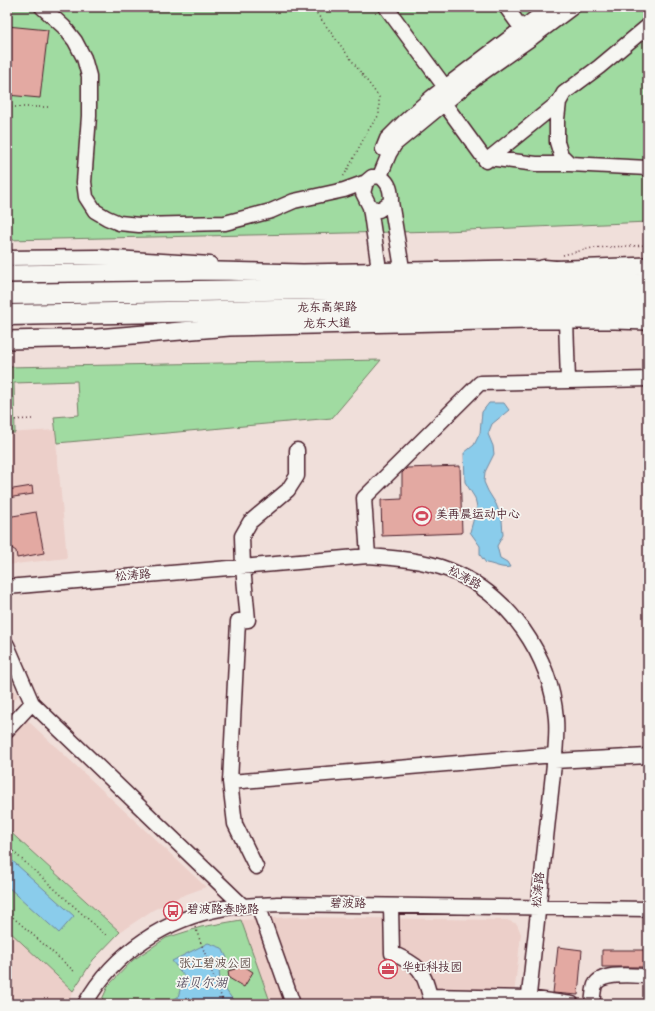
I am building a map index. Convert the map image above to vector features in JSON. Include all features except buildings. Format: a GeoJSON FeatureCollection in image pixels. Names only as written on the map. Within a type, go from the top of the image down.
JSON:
{"type":"FeatureCollection","features":[{"type":"Feature","properties":{"kind":"highway"},"geometry":{"type":"LineString","coordinates":[[544,270],[648,278]]}},
{"type":"Feature","properties":{"kind":"highway","name":"龙东高架路"},"geometry":{"type":"LineString","coordinates":[[7,294],[648,284]]}},
{"type":"Feature","properties":{"kind":"highway","name":"龙东高架路"},"geometry":{"type":"LineString","coordinates":[[7,317],[52,314],[648,303]]}},
{"type":"Feature","properties":{"kind":"highway"},"geometry":{"type":"LineString","coordinates":[[546,304],[648,316]]}},
{"type":"Feature","properties":{"kind":"main road"},"geometry":{"type":"LineString","coordinates":[[7,262],[100,260],[139,262],[218,271]]}},
{"type":"Feature","properties":{"kind":"main road"},"geometry":{"type":"LineString","coordinates":[[7,274],[218,271],[295,273],[398,272],[544,270],[648,266]]}},
{"type":"Feature","properties":{"kind":"main road","name":"龙东大道"},"geometry":{"type":"LineString","coordinates":[[7,340],[96,338],[229,326],[566,320],[648,321]]}},
{"type":"Feature","properties":{"kind":"street"},"geometry":{"type":"LineString","coordinates":[[42,7],[64,27],[75,41],[84,58],[89,76],[89,116],[84,182],[86,197],[95,211],[106,218],[119,223],[139,225],[225,223],[271,211],[294,201],[341,191],[373,179],[387,182],[391,189],[391,202],[401,262],[398,272]]}},
{"type":"Feature","properties":{"kind":"street"},"geometry":{"type":"LineString","coordinates":[[386,7],[445,87]]}},
{"type":"Feature","properties":{"kind":"street"},"geometry":{"type":"LineString","coordinates":[[506,7],[522,29]]}},
{"type":"Feature","properties":{"kind":"street"},"geometry":{"type":"LineString","coordinates":[[373,179],[387,139],[404,122],[445,87],[550,7]]}},
{"type":"Feature","properties":{"kind":"street"},"geometry":{"type":"LineString","coordinates":[[376,272],[378,262],[367,202],[363,193],[395,144],[474,78],[573,7]]}},
{"type":"Feature","properties":{"kind":"street"},"geometry":{"type":"LineString","coordinates":[[444,103],[486,161],[559,102],[564,94],[648,26]]}},
{"type":"Feature","properties":{"kind":"street"},"geometry":{"type":"LineString","coordinates":[[559,102],[557,142],[561,155],[570,164]]}},
{"type":"Feature","properties":{"kind":"street"},"geometry":{"type":"LineString","coordinates":[[489,158],[536,164],[570,164],[648,168]]}},
{"type":"Feature","properties":{"kind":"street"},"geometry":{"type":"LineString","coordinates":[[341,191],[367,202],[379,210],[391,202]]}},
{"type":"Feature","properties":{"kind":"street"},"geometry":{"type":"LineString","coordinates":[[7,258],[99,257],[202,264],[312,266]]}},
{"type":"Feature","properties":{"kind":"street"},"geometry":{"type":"LineString","coordinates":[[566,320],[568,381]]}},
{"type":"Feature","properties":{"kind":"street"},"geometry":{"type":"LineString","coordinates":[[368,556],[364,498],[480,383],[648,379]]}},
{"type":"Feature","properties":{"kind":"street"},"geometry":{"type":"LineString","coordinates":[[256,867],[235,824],[230,782],[238,622],[248,620],[243,567],[242,536],[250,522],[291,486],[297,476],[297,450]]}},
{"type":"Feature","properties":{"kind":"street","name":"松涛路"},"geometry":{"type":"LineString","coordinates":[[7,587],[368,556],[424,562],[449,570],[473,582],[496,599],[514,617],[540,658],[549,680],[554,700],[556,719],[555,758],[528,1001]]}},
{"type":"Feature","properties":{"kind":"street"},"geometry":{"type":"LineString","coordinates":[[7,645],[32,704],[243,906]]}},
{"type":"Feature","properties":{"kind":"street"},"geometry":{"type":"LineString","coordinates":[[7,730],[32,704]]}},
{"type":"Feature","properties":{"kind":"street"},"geometry":{"type":"LineString","coordinates":[[230,782],[555,758],[648,756]]}},
{"type":"Feature","properties":{"kind":"street"},"geometry":{"type":"LineString","coordinates":[[258,905],[293,1004]]}},
{"type":"Feature","properties":{"kind":"street","name":"碧波路"},"geometry":{"type":"LineString","coordinates":[[85,1004],[92,991],[104,975],[130,950],[160,930],[191,916],[221,908],[258,905],[648,909]]}},
{"type":"Feature","properties":{"kind":"street"},"geometry":{"type":"LineString","coordinates":[[391,906],[392,954],[410,962],[420,969],[425,979],[430,996],[572,1004]]}},
{"type":"Feature","properties":{"kind":"street"},"geometry":{"type":"LineString","coordinates":[[592,1004],[595,986],[600,979],[606,976],[648,976]]}},
{"type":"Feature","properties":{"kind":"path"},"geometry":{"type":"LineString","coordinates":[[312,7],[379,98],[379,115],[370,126],[358,151],[337,186],[341,191]]}},
{"type":"Feature","properties":{"kind":"path"},"geometry":{"type":"LineString","coordinates":[[7,107],[48,107]]}},
{"type":"Feature","properties":{"kind":"path"},"geometry":{"type":"LineString","coordinates":[[7,420],[34,419]]}},
{"type":"Feature","properties":{"kind":"path"},"geometry":{"type":"LineString","coordinates":[[7,846],[108,937]]}},
{"type":"Feature","properties":{"kind":"path"},"geometry":{"type":"LineString","coordinates":[[7,912],[75,972]]}},
{"type":"Feature","properties":{"kind":"path"},"geometry":{"type":"LineString","coordinates":[[191,916],[224,1004]]}},
{"type":"Feature","properties":{"kind":"shaded area"},"geometry":{"type":"Polygon","coordinates":[[[55,430],[67,558],[7,565],[7,433],[55,430]]]}},
{"type":"Feature","properties":{"kind":"shaded area"},"geometry":{"type":"Polygon","coordinates":[[[7,676],[18,696],[7,708],[7,676]]]}},
{"type":"Feature","properties":{"kind":"shaded area"},"geometry":{"type":"Polygon","coordinates":[[[26,719],[206,887],[179,897],[153,910],[120,932],[7,829],[7,739],[26,719]]]}},
{"type":"Feature","properties":{"kind":"shaded area","name":"华虹科技园"},"geometry":{"type":"Polygon","coordinates":[[[291,917],[507,920],[517,924],[521,934],[513,1004],[271,1004],[241,920],[291,917]]]}},
{"type":"Feature","properties":{"kind":"shaded area"},"geometry":{"type":"Polygon","coordinates":[[[7,927],[75,988],[67,1004],[7,1004],[7,927]]]}},
{"type":"Feature","properties":{"kind":"green space"},"geometry":{"type":"Polygon","coordinates":[[[7,7],[648,7],[648,222],[445,231],[7,240],[7,7]]]}},
{"type":"Feature","properties":{"kind":"green space"},"geometry":{"type":"Polygon","coordinates":[[[381,360],[332,418],[57,443],[54,417],[79,415],[77,381],[14,383],[15,433],[7,433],[7,367],[381,360]]]}},
{"type":"Feature","properties":{"kind":"green space"},"geometry":{"type":"Polygon","coordinates":[[[7,829],[120,932],[93,960],[73,991],[7,929],[7,829]]]}},
{"type":"Feature","properties":{"kind":"green space","name":"张江碧波公园"},"geometry":{"type":"Polygon","coordinates":[[[241,920],[271,1004],[100,1004],[108,986],[133,960],[166,938],[201,927],[241,920]]]}},
{"type":"Feature","properties":{"kind":"water"},"geometry":{"type":"Polygon","coordinates":[[[489,403],[504,403],[509,410],[492,424],[488,434],[493,446],[494,454],[485,472],[484,482],[496,504],[502,520],[503,535],[497,546],[500,558],[507,562],[510,567],[501,567],[486,563],[480,555],[480,546],[470,532],[477,507],[475,498],[465,482],[464,453],[474,445],[480,433],[482,412],[489,403]]]}},
{"type":"Feature","properties":{"kind":"water"},"geometry":{"type":"Polygon","coordinates":[[[7,856],[74,916],[59,933],[7,886],[7,856]]]}},
{"type":"Feature","properties":{"kind":"water","name":"诺贝尔湖"},"geometry":{"type":"Polygon","coordinates":[[[208,943],[222,948],[227,958],[219,968],[220,982],[236,1004],[164,1004],[178,997],[184,976],[172,961],[208,943]]]}},
{"type":"Feature","properties":{"kind":"place","name":"美再晨运动中心"},"geometry":{"type":"Point","coordinates":[422,516]}},
{"type":"Feature","properties":{"kind":"place","name":"碧波路春晓路"},"geometry":{"type":"Point","coordinates":[173,911]}},
{"type":"Feature","properties":{"kind":"place","name":"华虹科技园"},"geometry":{"type":"Point","coordinates":[388,969]}}]}
